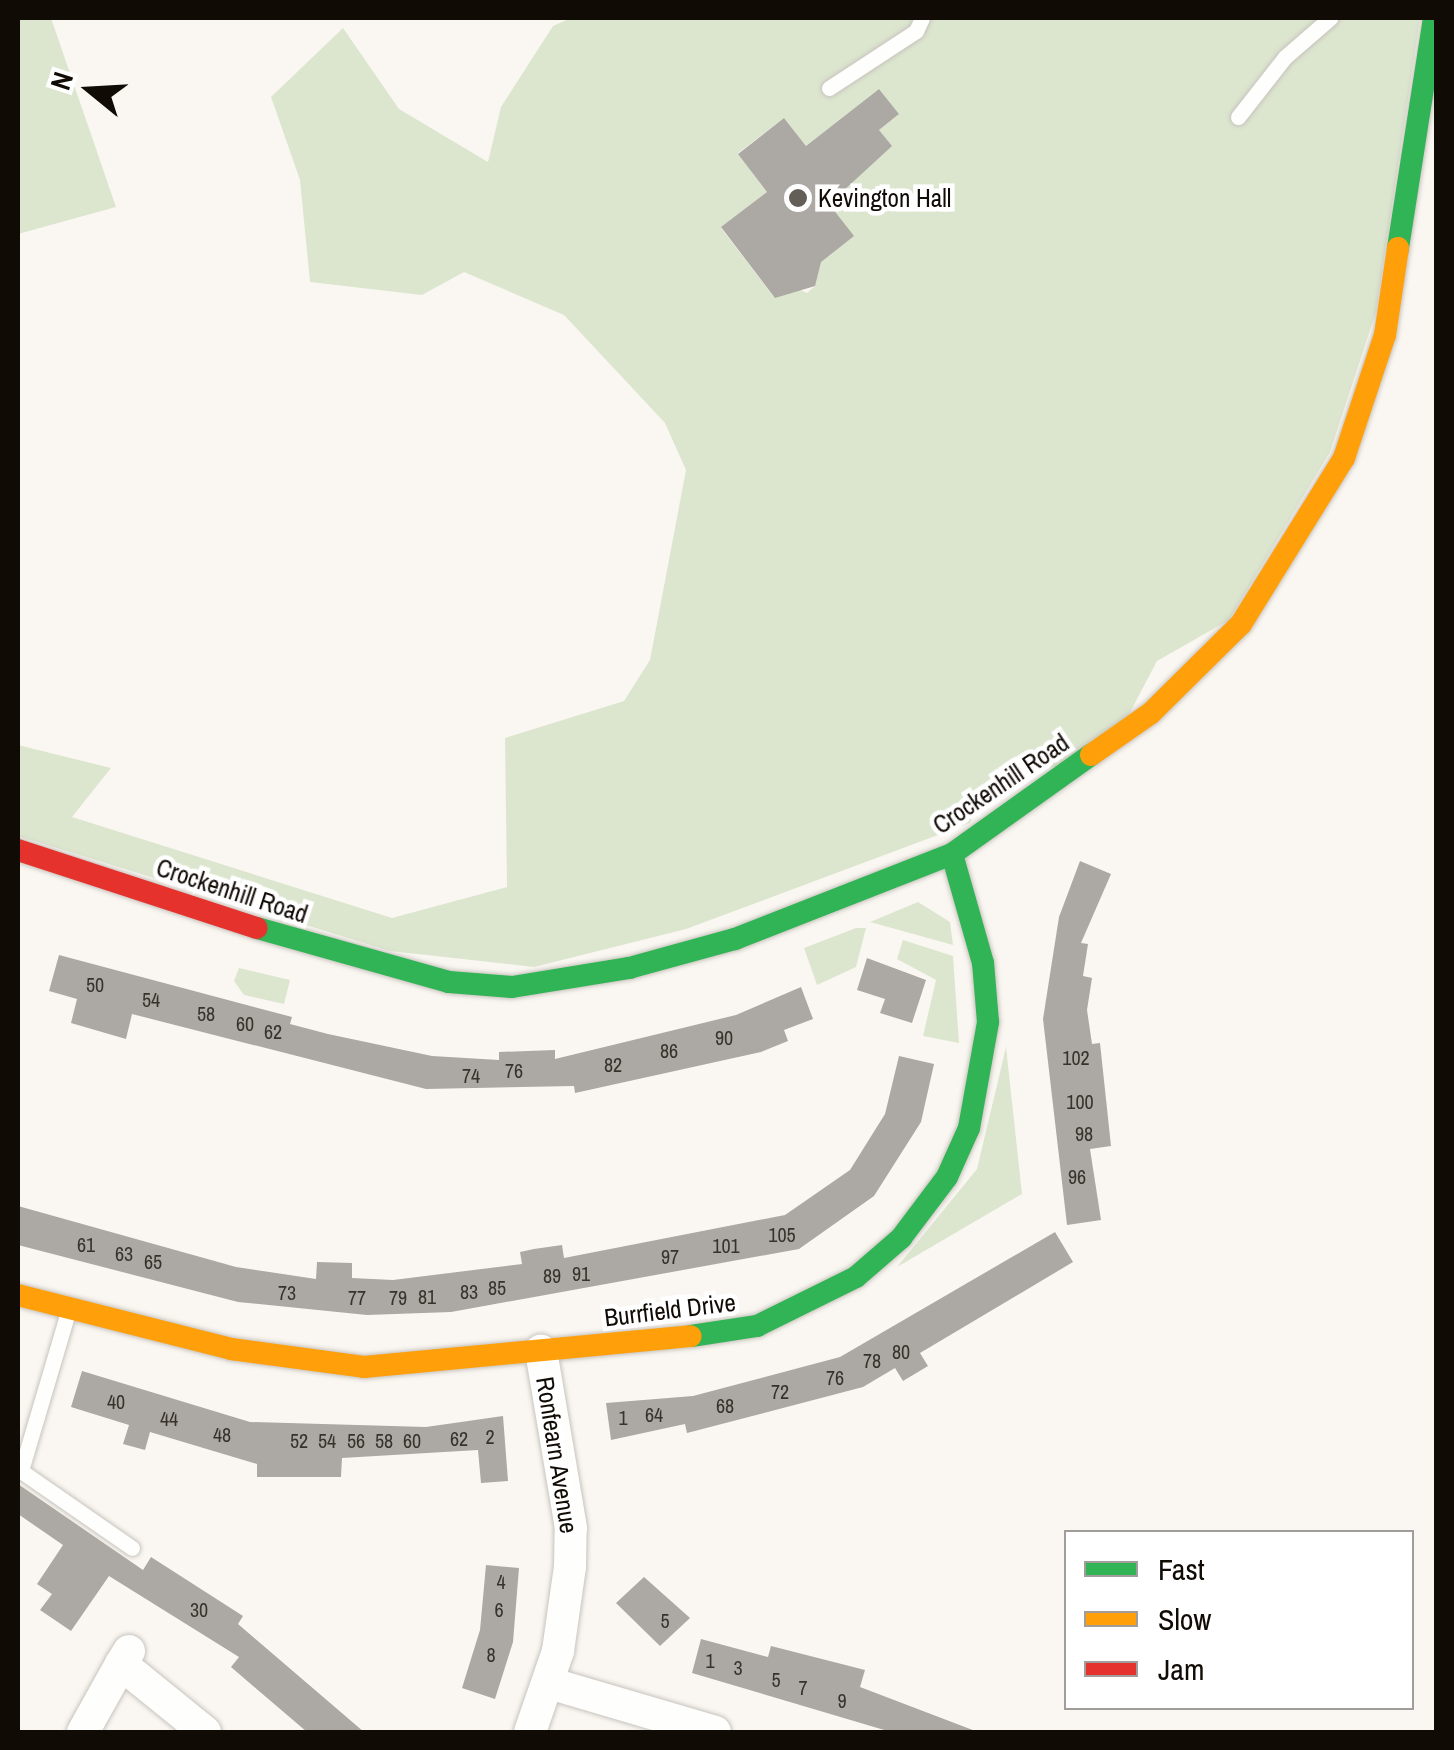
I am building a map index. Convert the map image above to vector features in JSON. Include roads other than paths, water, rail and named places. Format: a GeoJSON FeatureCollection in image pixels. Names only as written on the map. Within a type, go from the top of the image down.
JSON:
{"type":"FeatureCollection","features":[{"type":"Feature","properties":{"kind":"main road","name":"Crockenhill Road"},"geometry":{"type":"LineString","coordinates":[[18,850],[358,961],[449,982],[512,987],[630,968],[735,940],[952,854],[1151,713],[1241,624],[1344,458],[1384,334],[1434,18]]}},
{"type":"Feature","properties":{"kind":"main road","name":"Burrfield Drive"},"geometry":{"type":"LineString","coordinates":[[18,1295],[231,1350],[364,1366],[756,1326],[856,1277],[901,1238],[947,1177],[982,1083],[988,1022],[983,963],[952,854]]}},
{"type":"Feature","properties":{"kind":"street","name":"Ronfearn Avenue"},"geometry":{"type":"LineString","coordinates":[[530,1732],[549,1683],[566,1610],[571,1528],[540,1351]]}},
{"type":"Feature","properties":{"kind":"street"},"geometry":{"type":"LineString","coordinates":[[83,1732],[125,1658],[205,1732]]}},
{"type":"Feature","properties":{"kind":"street"},"geometry":{"type":"LineString","coordinates":[[549,1683],[714,1732]]}},
{"type":"Feature","properties":{"kind":"lane"},"geometry":{"type":"LineString","coordinates":[[829,88],[916,31],[922,18]]}},
{"type":"Feature","properties":{"kind":"lane"},"geometry":{"type":"LineString","coordinates":[[1238,117],[1285,57],[1330,18]]}},
{"type":"Feature","properties":{"kind":"lane"},"geometry":{"type":"LineString","coordinates":[[70,1308],[21,1471],[132,1548]]}},
{"type":"Feature","properties":{"kind":"place","name":"Kevington Hall"},"geometry":{"type":"Point","coordinates":[798,198]}}]}
